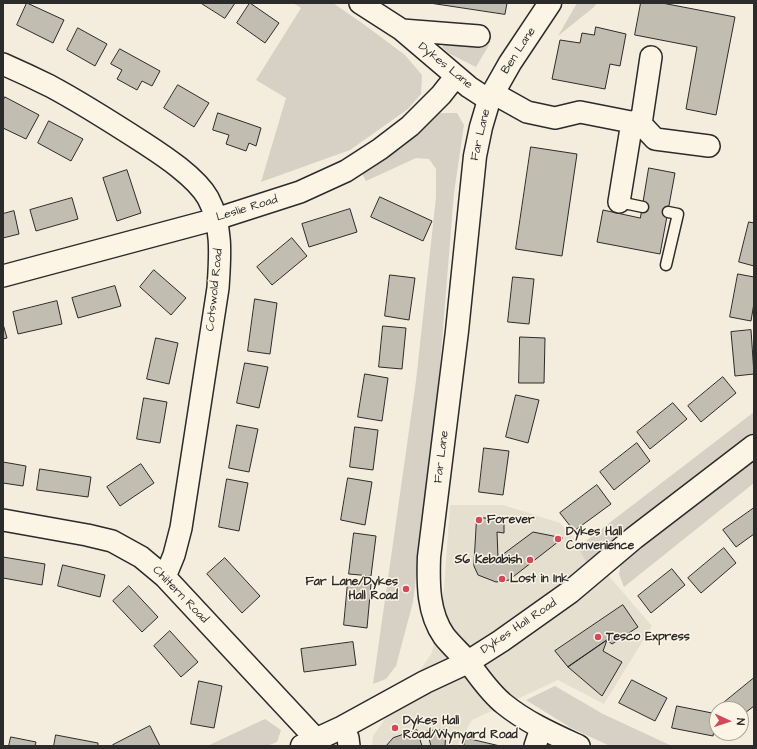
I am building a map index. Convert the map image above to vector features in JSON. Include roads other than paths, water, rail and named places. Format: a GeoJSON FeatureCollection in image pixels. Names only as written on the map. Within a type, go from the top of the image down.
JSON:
{"type":"FeatureCollection","features":[{"type":"Feature","properties":{"kind":"street","name":"Dykes Lane"},"geometry":{"type":"LineString","coordinates":[[360,3],[402,30],[456,76],[491,97],[527,112],[555,118],[580,112],[636,123]]}},
{"type":"Feature","properties":{"kind":"street","name":"Ben Lane"},"geometry":{"type":"LineString","coordinates":[[491,97],[510,63],[550,3]]}},
{"type":"Feature","properties":{"kind":"street","name":"Dykes Lane"},"geometry":{"type":"LineString","coordinates":[[402,30],[479,36]]}},
{"type":"Feature","properties":{"kind":"street"},"geometry":{"type":"LineString","coordinates":[[619,202],[651,58]]}},
{"type":"Feature","properties":{"kind":"street","name":"Cotswold Road"},"geometry":{"type":"LineString","coordinates":[[3,64],[63,94],[108,120],[169,160],[194,181],[208,198],[216,219],[220,237],[218,288],[180,528],[174,555],[164,577]]}},
{"type":"Feature","properties":{"kind":"street","name":"Leslie Road"},"geometry":{"type":"LineString","coordinates":[[3,276],[216,219],[300,192],[346,171],[380,149],[410,126],[441,95],[456,76]]}},
{"type":"Feature","properties":{"kind":"street","name":"Far Lane"},"geometry":{"type":"LineString","coordinates":[[491,97],[481,127],[475,156],[457,331],[430,557],[428,583],[430,599],[439,627],[445,638],[468,662],[488,688],[503,703],[538,737],[579,746]]}},
{"type":"Feature","properties":{"kind":"street"},"geometry":{"type":"LineString","coordinates":[[636,123],[655,139],[709,146]]}},
{"type":"Feature","properties":{"kind":"street","name":"Dykes Hall Road"},"geometry":{"type":"LineString","coordinates":[[309,743],[346,737],[425,682],[468,662],[510,634],[570,592],[634,538],[754,446]]}},
{"type":"Feature","properties":{"kind":"street","name":"Chiltern Road"},"geometry":{"type":"LineString","coordinates":[[3,520],[87,534],[112,541],[142,557],[164,577],[309,743]]}},
{"type":"Feature","properties":{"kind":"lane"},"geometry":{"type":"LineString","coordinates":[[619,202],[643,206]]}},
{"type":"Feature","properties":{"kind":"lane"},"geometry":{"type":"LineString","coordinates":[[666,265],[678,214],[668,212]]}},
{"type":"Feature","properties":{"kind":"place","name":"Forever"},"geometry":{"type":"Point","coordinates":[479,520]}},
{"type":"Feature","properties":{"kind":"place","name":"Dykes Hall Convenience"},"geometry":{"type":"Point","coordinates":[558,539]}},
{"type":"Feature","properties":{"kind":"place","name":"S6 Kebabish"},"geometry":{"type":"Point","coordinates":[530,560]}},
{"type":"Feature","properties":{"kind":"place","name":"Lost in Ink"},"geometry":{"type":"Point","coordinates":[502,579]}},
{"type":"Feature","properties":{"kind":"place","name":"Far Lane/Dykes Hall Road"},"geometry":{"type":"Point","coordinates":[406,589]}},
{"type":"Feature","properties":{"kind":"place","name":"Tesco Express"},"geometry":{"type":"Point","coordinates":[598,637]}},
{"type":"Feature","properties":{"kind":"place","name":"Dykes Hall Road/Wynyard Road"},"geometry":{"type":"Point","coordinates":[395,728]}}]}
